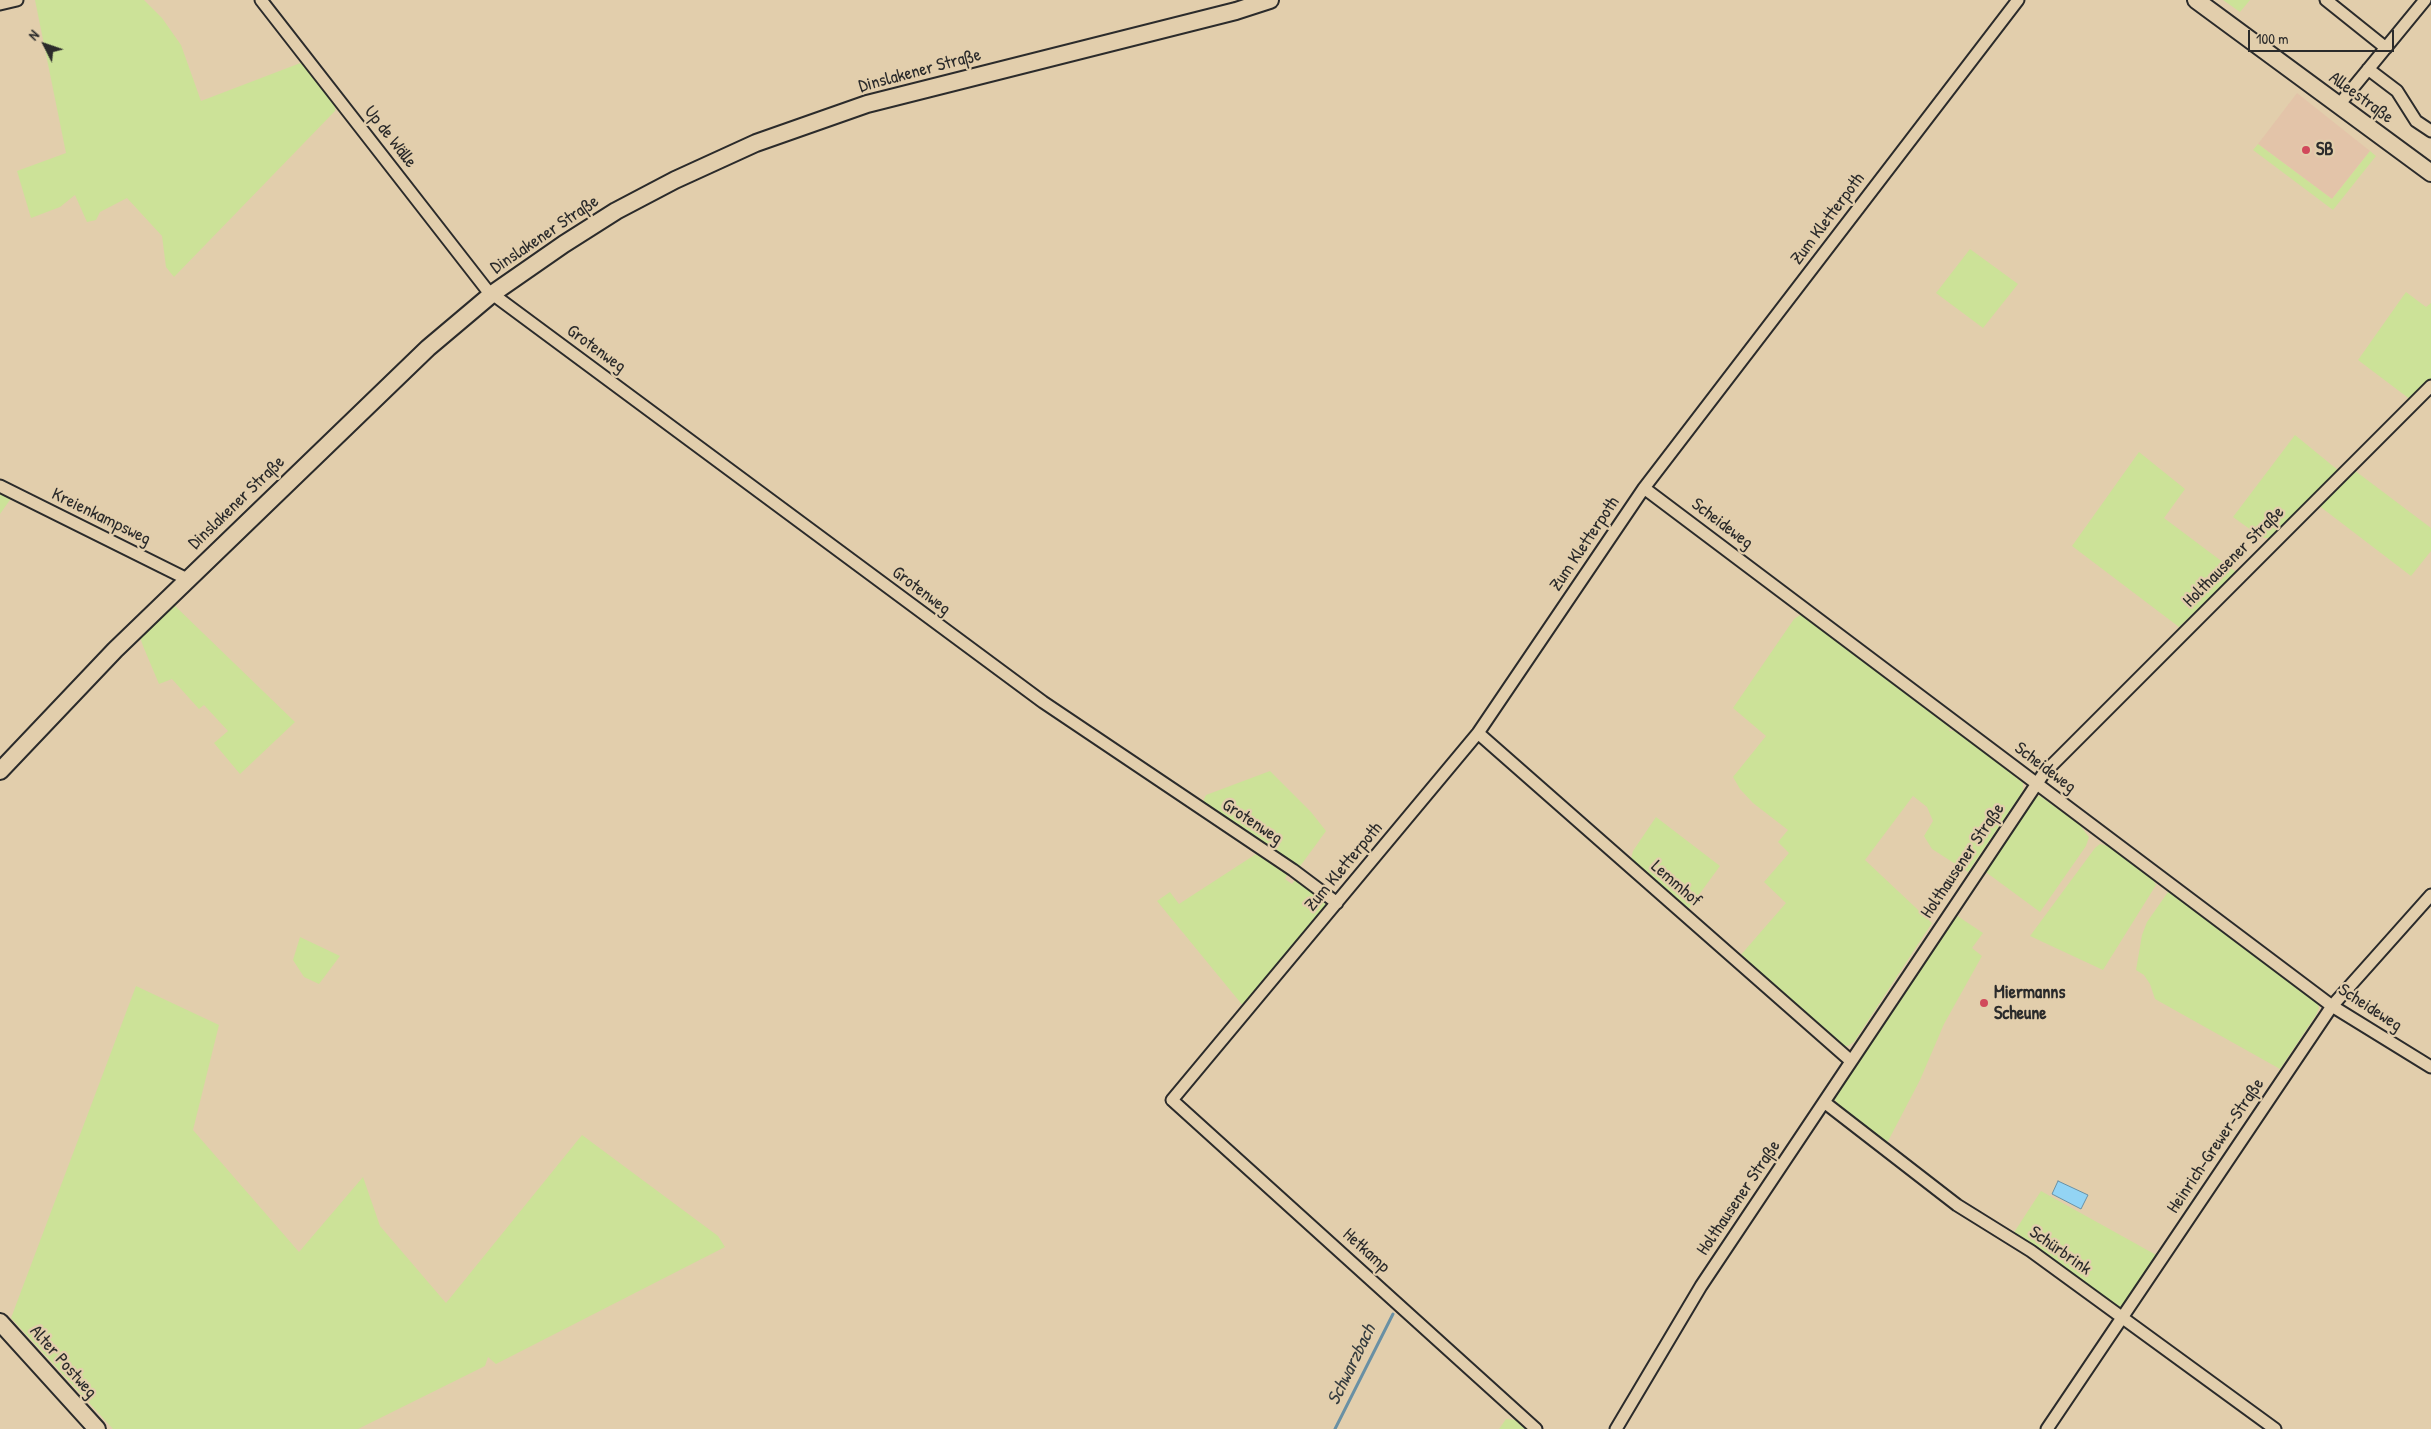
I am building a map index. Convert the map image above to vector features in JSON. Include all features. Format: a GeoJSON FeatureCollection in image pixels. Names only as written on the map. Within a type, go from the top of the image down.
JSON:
{"type":"FeatureCollection","features":[{"type":"Feature","properties":{"kind":"main road","name":"Dinslakener Straße"},"geometry":{"type":"LineString","coordinates":[[0,771],[88,677],[187,579],[428,348],[492,294],[564,244],[616,211],[675,180],[756,143],[868,104],[1227,14],[1270,0]]}},
{"type":"Feature","properties":{"kind":"main road","name":"Alleestraße"},"geometry":{"type":"LineString","coordinates":[[2196,0],[2431,173]]}},
{"type":"Feature","properties":{"kind":"main road","name":"Alter Postweg"},"geometry":{"type":"LineString","coordinates":[[0,1322],[97,1429]]}},
{"type":"Feature","properties":{"kind":"street"},"geometry":{"type":"LineString","coordinates":[[0,4],[17,0]]}},
{"type":"Feature","properties":{"kind":"street","name":"Up de Wälle"},"geometry":{"type":"LineString","coordinates":[[261,0],[492,294]]}},
{"type":"Feature","properties":{"kind":"street","name":"Zum Kletterpoth"},"geometry":{"type":"LineString","coordinates":[[1172,1100],[1478,733],[1644,488],[2018,0]]}},
{"type":"Feature","properties":{"kind":"street"},"geometry":{"type":"LineString","coordinates":[[2326,0],[2386,48]]}},
{"type":"Feature","properties":{"kind":"street"},"geometry":{"type":"LineString","coordinates":[[2338,106],[2425,0]]}},
{"type":"Feature","properties":{"kind":"street"},"geometry":{"type":"LineString","coordinates":[[2368,69],[2397,91],[2416,120],[2431,131]]}},
{"type":"Feature","properties":{"kind":"street","name":"Grotenweg"},"geometry":{"type":"LineString","coordinates":[[492,294],[1043,702],[1293,870],[1337,903]]}},
{"type":"Feature","properties":{"kind":"street","name":"Holthausener Straße"},"geometry":{"type":"LineString","coordinates":[[1616,1429],[1701,1286],[2044,773],[2431,386]]}},
{"type":"Feature","properties":{"kind":"street","name":"Kreienkampsweg"},"geometry":{"type":"LineString","coordinates":[[0,486],[187,579]]}},
{"type":"Feature","properties":{"kind":"street","name":"Scheideweg"},"geometry":{"type":"LineString","coordinates":[[1644,488],[2332,1006],[2431,1068]]}},
{"type":"Feature","properties":{"kind":"street","name":"Lemmhof"},"geometry":{"type":"LineString","coordinates":[[1478,733],[1851,1061]]}},
{"type":"Feature","properties":{"kind":"street","name":"Heinrich-Grewer-Straße"},"geometry":{"type":"LineString","coordinates":[[2047,1429],[2332,1006],[2431,895]]}},
{"type":"Feature","properties":{"kind":"street","name":"Hetkamp"},"geometry":{"type":"LineString","coordinates":[[1172,1100],[1536,1429]]}},
{"type":"Feature","properties":{"kind":"street","name":"Schürbrink"},"geometry":{"type":"LineString","coordinates":[[1824,1102],[1957,1205],[2031,1251],[2275,1429]]}},
{"type":"Feature","properties":{"kind":"shaded area"},"geometry":{"type":"Polygon","coordinates":[[[2297,93],[2370,151],[2332,199],[2258,144],[2297,93]]]}},
{"type":"Feature","properties":{"kind":"green space"},"geometry":{"type":"Polygon","coordinates":[[[35,0],[144,0],[162,18],[181,45],[201,101],[303,62],[336,102],[335,111],[174,277],[166,267],[162,236],[127,198],[100,212],[96,220],[87,222],[75,195],[60,207],[31,218],[17,171],[66,153],[35,0]]]}},
{"type":"Feature","properties":{"kind":"green space"},"geometry":{"type":"Polygon","coordinates":[[[2223,0],[2250,0],[2240,12],[2223,0]]]}},
{"type":"Feature","properties":{"kind":"green space"},"geometry":{"type":"Polygon","coordinates":[[[2258,144],[2332,199],[2370,151],[2376,156],[2333,210],[2253,150],[2258,144]]]}},
{"type":"Feature","properties":{"kind":"green space"},"geometry":{"type":"Polygon","coordinates":[[[1970,249],[2018,284],[1983,328],[1936,293],[1970,249]]]}},
{"type":"Feature","properties":{"kind":"green space"},"geometry":{"type":"Polygon","coordinates":[[[2406,292],[2426,307],[2431,303],[2431,381],[2411,400],[2358,360],[2406,292]]]}},
{"type":"Feature","properties":{"kind":"green space"},"geometry":{"type":"Polygon","coordinates":[[[2295,435],[2339,471],[2275,534],[2269,538],[2262,538],[2233,517],[2295,435]]]}},
{"type":"Feature","properties":{"kind":"green space"},"geometry":{"type":"Polygon","coordinates":[[[2139,452],[2185,489],[2164,518],[2236,572],[2179,627],[2072,546],[2139,452]]]}},
{"type":"Feature","properties":{"kind":"green space"},"geometry":{"type":"Polygon","coordinates":[[[2354,470],[2431,528],[2431,551],[2411,576],[2318,505],[2354,470]]]}},
{"type":"Feature","properties":{"kind":"green space"},"geometry":{"type":"Polygon","coordinates":[[[0,491],[12,497],[0,514],[0,491]]]}},
{"type":"Feature","properties":{"kind":"green space"},"geometry":{"type":"Polygon","coordinates":[[[173,604],[295,722],[240,774],[214,743],[228,731],[204,705],[199,709],[172,679],[159,684],[143,646],[140,637],[173,604]]]}},
{"type":"Feature","properties":{"kind":"green space"},"geometry":{"type":"Polygon","coordinates":[[[1802,614],[1951,726],[1949,731],[1957,730],[2023,783],[2023,790],[2019,797],[1968,872],[1932,849],[1924,836],[1933,821],[1927,807],[1913,796],[1865,860],[1932,923],[1854,1042],[1848,1046],[1842,1046],[1739,957],[1786,903],[1764,882],[1789,853],[1778,842],[1788,830],[1753,803],[1740,789],[1733,777],[1766,736],[1733,708],[1794,619],[1802,614]]]}},
{"type":"Feature","properties":{"kind":"green space"},"geometry":{"type":"Polygon","coordinates":[[[1270,771],[1311,812],[1326,831],[1298,869],[1202,804],[1206,795],[1270,771]]]}},
{"type":"Feature","properties":{"kind":"green space"},"geometry":{"type":"Polygon","coordinates":[[[2034,796],[2040,796],[2079,824],[2089,837],[2086,846],[2040,912],[1983,870],[2034,796]]]}},
{"type":"Feature","properties":{"kind":"green space"},"geometry":{"type":"Polygon","coordinates":[[[1656,817],[1720,866],[1687,911],[1631,859],[1633,851],[1656,817]]]}},
{"type":"Feature","properties":{"kind":"green space"},"geometry":{"type":"Polygon","coordinates":[[[2100,844],[2113,847],[2153,880],[2156,885],[2103,970],[2030,936],[2095,848],[2100,844]]]}},
{"type":"Feature","properties":{"kind":"green space"},"geometry":{"type":"Polygon","coordinates":[[[1256,854],[1287,875],[1285,879],[1292,884],[1295,880],[1301,882],[1325,901],[1326,908],[1244,1007],[1157,901],[1170,892],[1179,904],[1256,854]]]}},
{"type":"Feature","properties":{"kind":"green space"},"geometry":{"type":"Polygon","coordinates":[[[2168,892],[2178,897],[2317,1000],[2319,1008],[2316,1015],[2280,1069],[2155,999],[2150,984],[2144,975],[2136,970],[2142,935],[2147,922],[2168,892]]]}},
{"type":"Feature","properties":{"kind":"green space"},"geometry":{"type":"Polygon","coordinates":[[[1953,913],[1983,933],[1972,948],[1982,956],[1944,1024],[1920,1080],[1886,1145],[1843,1109],[1834,1099],[1836,1092],[1953,913]]]}},
{"type":"Feature","properties":{"kind":"green space"},"geometry":{"type":"Polygon","coordinates":[[[300,937],[340,956],[319,984],[304,977],[293,960],[300,937]]]}},
{"type":"Feature","properties":{"kind":"green space"},"geometry":{"type":"Polygon","coordinates":[[[136,986],[219,1025],[193,1130],[299,1252],[363,1177],[380,1226],[446,1303],[582,1135],[718,1236],[725,1247],[496,1364],[488,1357],[485,1366],[358,1429],[113,1429],[11,1318],[136,986]]]}},
{"type":"Feature","properties":{"kind":"green space"},"geometry":{"type":"Polygon","coordinates":[[[2041,1191],[2158,1256],[2123,1306],[2118,1307],[2113,1304],[2013,1234],[2041,1191]]]}},
{"type":"Feature","properties":{"kind":"green space"},"geometry":{"type":"Polygon","coordinates":[[[1506,1419],[1518,1420],[1528,1429],[1499,1429],[1506,1419]]]}},
{"type":"Feature","properties":{"kind":"water"},"geometry":{"type":"Polygon","coordinates":[[[2058,1181],[2088,1195],[2081,1209],[2052,1194],[2058,1181]]]}},
{"type":"Feature","properties":{"kind":"waterway","name":"Schwarzbach"},"geometry":{"type":"LineString","coordinates":[[1335,1429],[1393,1314]]}},
{"type":"Feature","properties":{"kind":"place","name":"SB"},"geometry":{"type":"Point","coordinates":[2306,150]}},
{"type":"Feature","properties":{"kind":"place","name":"Miermanns Scheune"},"geometry":{"type":"Point","coordinates":[1984,1003]}}]}
